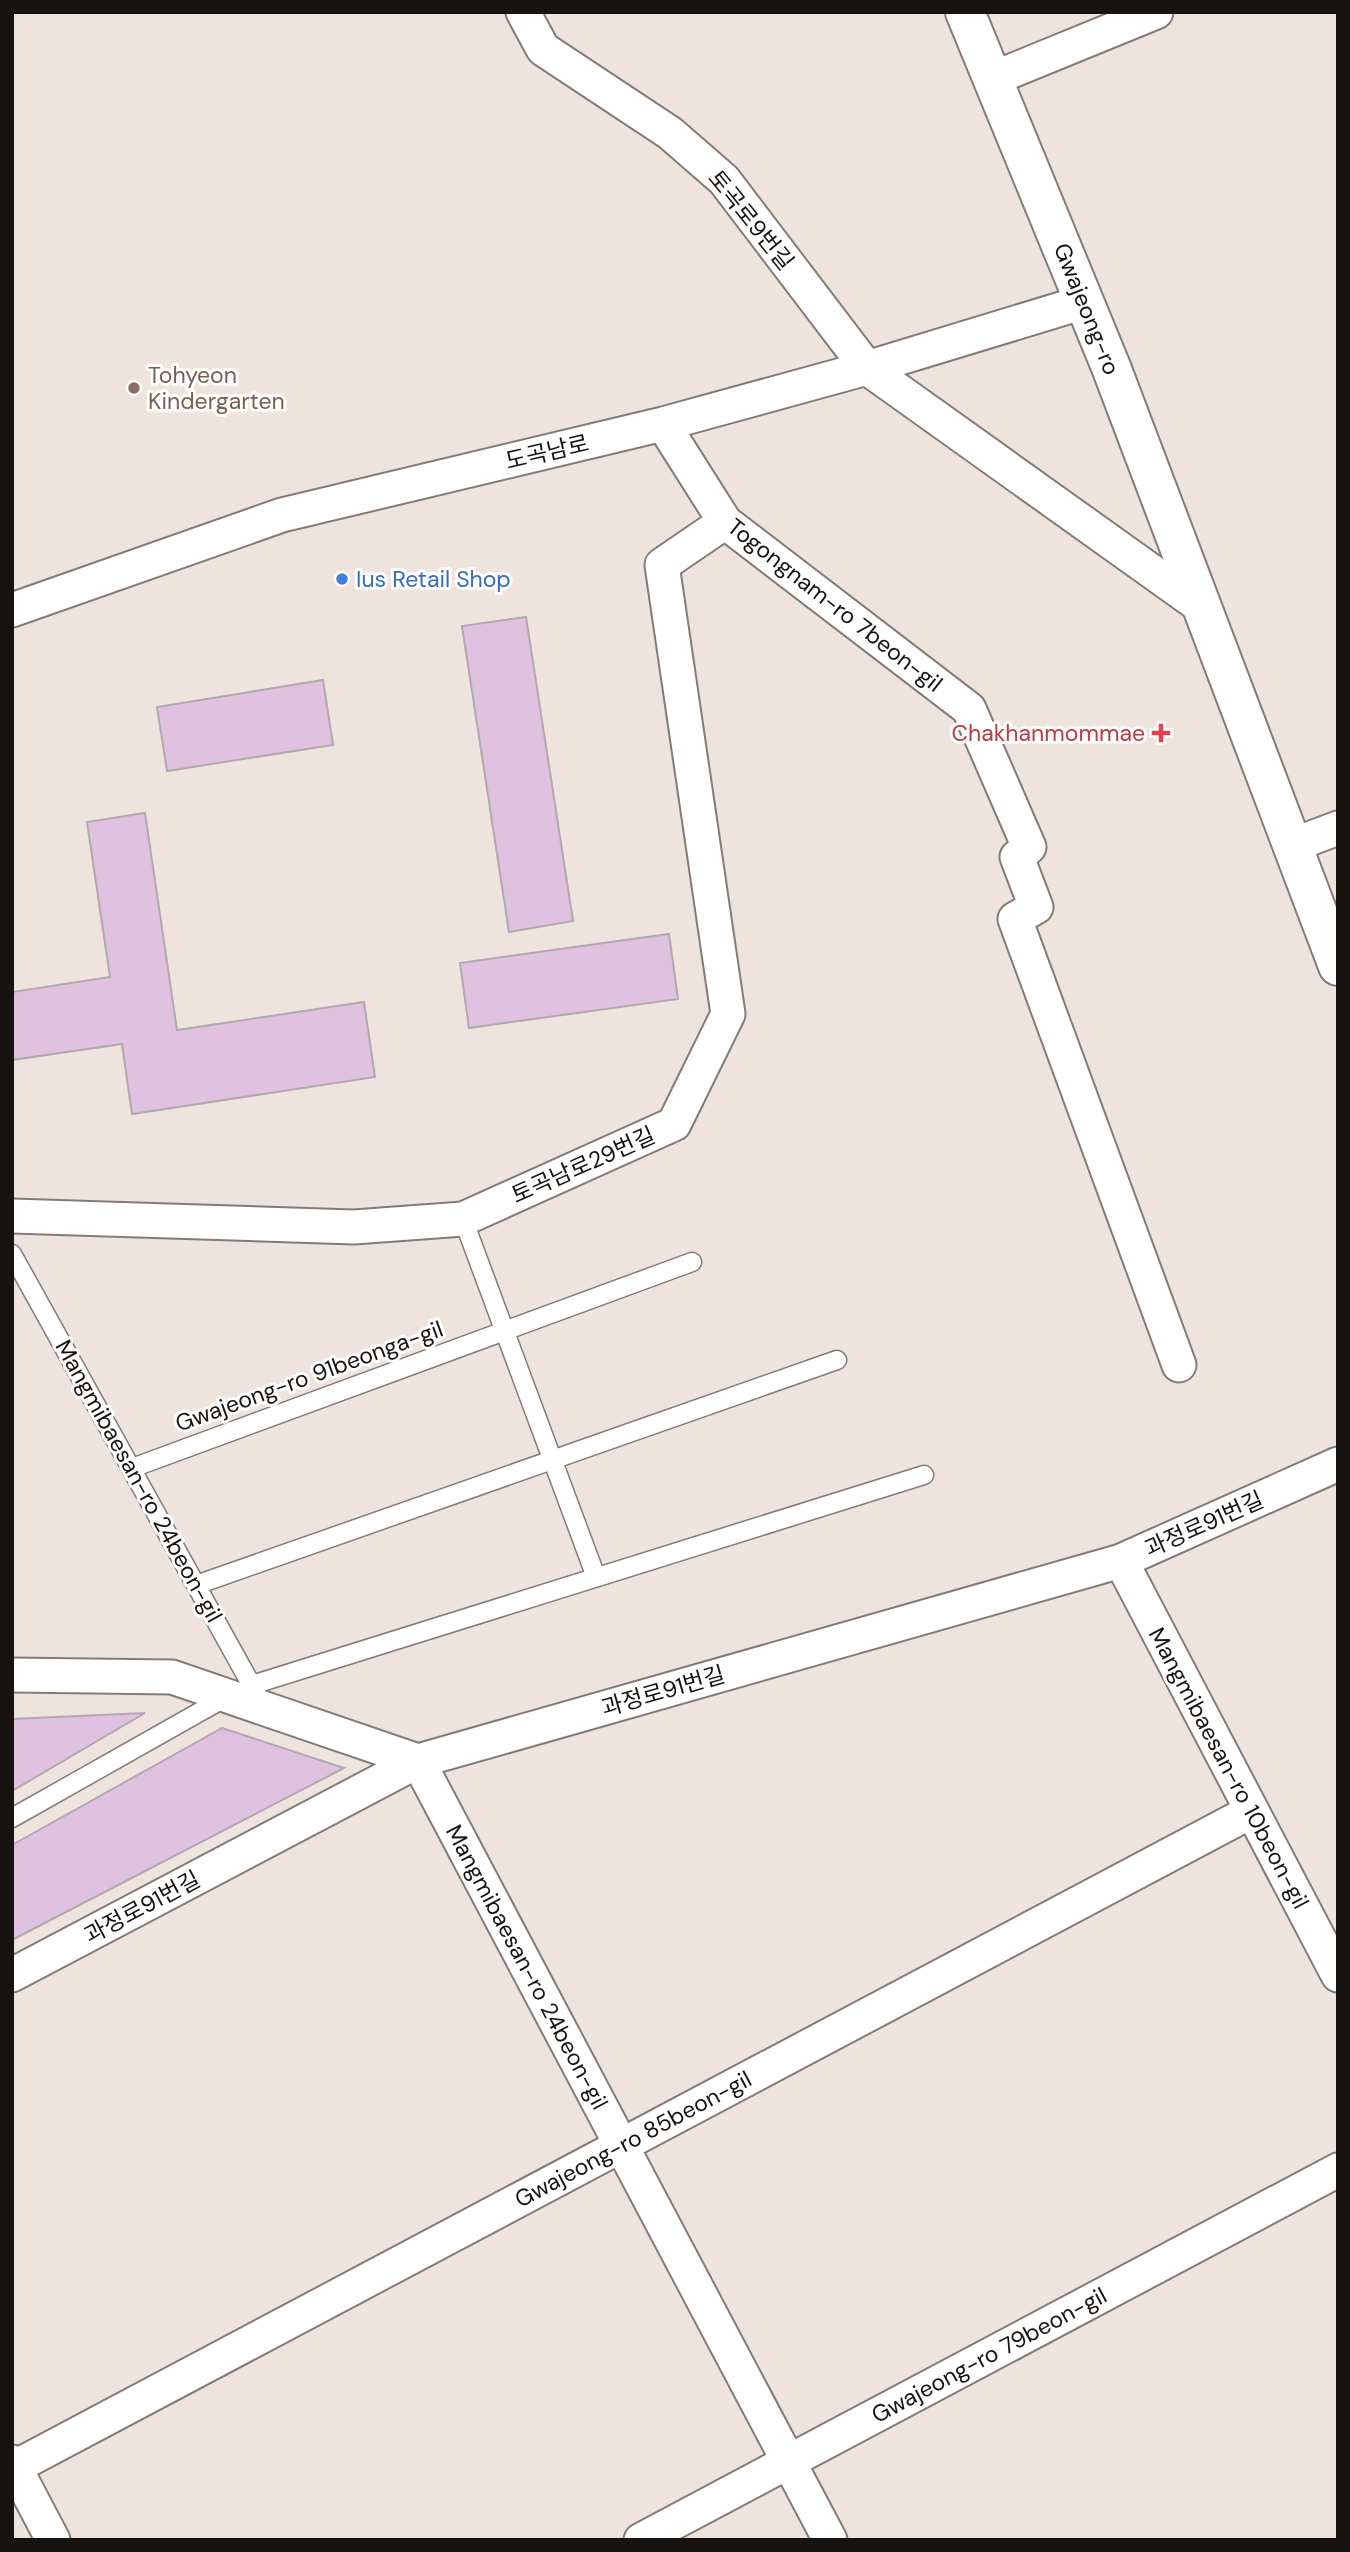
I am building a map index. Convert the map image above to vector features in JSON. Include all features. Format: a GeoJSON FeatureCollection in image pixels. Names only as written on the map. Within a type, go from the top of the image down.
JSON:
{"type":"FeatureCollection","features":[{"type":"Feature","properties":{"kind":"main road","name":"Gwajeong-ro"},"geometry":{"type":"LineString","coordinates":[[965,12],[1084,302],[1338,966]]}},
{"type":"Feature","properties":{"kind":"street","name":"토곡로9번길"},"geometry":{"type":"LineString","coordinates":[[523,12],[543,49],[670,133],[724,180],[867,368]]}},
{"type":"Feature","properties":{"kind":"street"},"geometry":{"type":"LineString","coordinates":[[992,79],[1156,12]]}},
{"type":"Feature","properties":{"kind":"street","name":"도곡남로"},"geometry":{"type":"LineString","coordinates":[[12,610],[282,515],[663,424],[867,368],[1084,302]]}},
{"type":"Feature","properties":{"kind":"street"},"geometry":{"type":"LineString","coordinates":[[867,368],[1203,608]]}},
{"type":"Feature","properties":{"kind":"street","name":"Togongnam-ro 7beon-gil"},"geometry":{"type":"LineString","coordinates":[[663,424],[725,522],[969,709],[1029,847],[1017,857],[1036,907],[1015,919],[1179,1364]]}},
{"type":"Feature","properties":{"kind":"street","name":"토곡남로29번길"},"geometry":{"type":"LineString","coordinates":[[12,1216],[354,1227],[463,1219],[674,1124],[728,1014],[662,565],[725,522]]}},
{"type":"Feature","properties":{"kind":"street"},"geometry":{"type":"LineString","coordinates":[[1293,845],[1338,828]]}},
{"type":"Feature","properties":{"kind":"street","name":"과정로91번길"},"geometry":{"type":"LineString","coordinates":[[12,1975],[418,1761],[1121,1561],[1338,1464]]}},
{"type":"Feature","properties":{"kind":"street","name":"Mangmibaesan-ro 10beon-gil"},"geometry":{"type":"LineString","coordinates":[[1121,1561],[1338,1975]]}},
{"type":"Feature","properties":{"kind":"street"},"geometry":{"type":"LineString","coordinates":[[12,1675],[172,1677],[248,1696],[418,1761]]}},
{"type":"Feature","properties":{"kind":"street","name":"Mangmibaesan-ro 24beon-gil"},"geometry":{"type":"LineString","coordinates":[[418,1761],[830,2540]]}},
{"type":"Feature","properties":{"kind":"street","name":"Gwajeong-ro 85beon-gil"},"geometry":{"type":"LineString","coordinates":[[17,2483],[622,2145],[1252,1811]]}},
{"type":"Feature","properties":{"kind":"street","name":"Gwajeong-ro 79beon-gil"},"geometry":{"type":"LineString","coordinates":[[641,2540],[1338,2170]]}},
{"type":"Feature","properties":{"kind":"street"},"geometry":{"type":"LineString","coordinates":[[17,2483],[53,2540]]}},
{"type":"Feature","properties":{"kind":"lane"},"geometry":{"type":"LineString","coordinates":[[463,1219],[596,1577]]}},
{"type":"Feature","properties":{"kind":"lane","name":"Mangmibaesan-ro 24beon-gil"},"geometry":{"type":"LineString","coordinates":[[12,1254],[197,1585],[248,1696]]}},
{"type":"Feature","properties":{"kind":"lane","name":"Gwajeong-ro 91beonga-gil"},"geometry":{"type":"LineString","coordinates":[[132,1468],[692,1262]]}},
{"type":"Feature","properties":{"kind":"lane"},"geometry":{"type":"LineString","coordinates":[[197,1585],[837,1360]]}},
{"type":"Feature","properties":{"kind":"lane"},"geometry":{"type":"LineString","coordinates":[[12,1818],[248,1696],[596,1577],[924,1475]]}},
{"type":"Feature","properties":{"kind":"building"},"geometry":{"type":"Polygon","coordinates":[[[526,617],[573,921],[509,932],[462,626],[526,617]]]}},
{"type":"Feature","properties":{"kind":"building"},"geometry":{"type":"Polygon","coordinates":[[[323,680],[333,745],[167,771],[157,707],[323,680]]]}},
{"type":"Feature","properties":{"kind":"building"},"geometry":{"type":"Polygon","coordinates":[[[145,813],[177,1030],[364,1002],[375,1077],[132,1114],[122,1044],[12,1060],[12,992],[110,977],[87,822],[145,813]]]}},
{"type":"Feature","properties":{"kind":"building"},"geometry":{"type":"Polygon","coordinates":[[[669,934],[678,999],[469,1028],[460,963],[669,934]]]}},
{"type":"Feature","properties":{"kind":"building"},"geometry":{"type":"Polygon","coordinates":[[[145,1713],[12,1791],[12,1719],[145,1713]]]}},
{"type":"Feature","properties":{"kind":"building"},"geometry":{"type":"Polygon","coordinates":[[[222,1728],[344,1768],[12,1940],[12,1845],[222,1728]]]}},
{"type":"Feature","properties":{"kind":"place","name":"Tohyeon Kindergarten"},"geometry":{"type":"Point","coordinates":[134,388]}},
{"type":"Feature","properties":{"kind":"place","name":"Ius Retail Shop"},"geometry":{"type":"Point","coordinates":[342,579]}},
{"type":"Feature","properties":{"kind":"place","name":"Chakhanmommae"},"geometry":{"type":"Point","coordinates":[1161,733]}}]}
